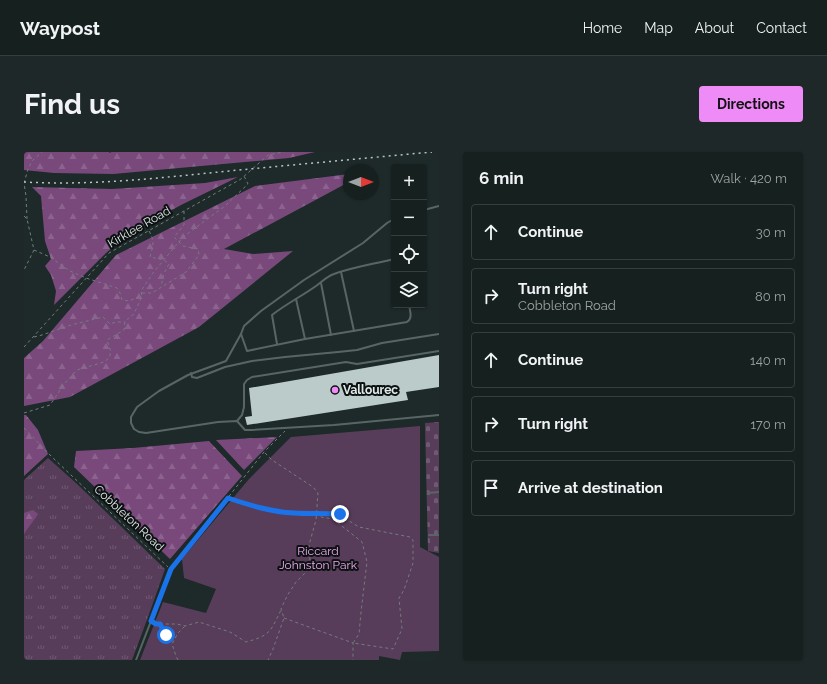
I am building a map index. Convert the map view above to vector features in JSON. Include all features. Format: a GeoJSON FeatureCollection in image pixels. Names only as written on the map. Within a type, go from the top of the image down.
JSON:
{"type":"FeatureCollection","features":[{"type":"Feature","properties":{"kind":"lane"},"geometry":{"type":"LineString","coordinates":[[427,209],[439,206]]}},
{"type":"Feature","properties":{"kind":"lane"},"geometry":{"type":"LineString","coordinates":[[391,221],[363,243],[304,280],[261,311],[244,326],[226,361],[190,373],[159,391],[137,407],[131,417],[131,423],[134,429],[139,432],[146,433],[218,422],[237,421],[242,415],[244,407],[244,384],[252,377],[346,362],[357,364],[439,351]]}},
{"type":"Feature","properties":{"kind":"lane"},"geometry":{"type":"LineString","coordinates":[[277,344],[272,315],[278,310],[333,274],[359,266],[391,260]]}},
{"type":"Feature","properties":{"kind":"lane"},"geometry":{"type":"LineString","coordinates":[[341,272],[354,331]]}},
{"type":"Feature","properties":{"kind":"lane"},"geometry":{"type":"LineString","coordinates":[[321,283],[331,335]]}},
{"type":"Feature","properties":{"kind":"lane"},"geometry":{"type":"LineString","coordinates":[[296,299],[305,339]]}},
{"type":"Feature","properties":{"kind":"lane"},"geometry":{"type":"LineString","coordinates":[[241,334],[247,351],[277,344],[407,322],[410,320],[411,316],[410,308]]}},
{"type":"Feature","properties":{"kind":"lane"},"geometry":{"type":"LineString","coordinates":[[190,373],[192,377],[197,378],[225,367],[252,361],[357,350],[368,346],[439,334]]}},
{"type":"Feature","properties":{"kind":"lane"},"geometry":{"type":"LineString","coordinates":[[237,421],[245,430],[334,425],[439,416]]}},
{"type":"Feature","properties":{"kind":"lane"},"geometry":{"type":"LineString","coordinates":[[428,493],[439,492]]}},
{"type":"Feature","properties":{"kind":"lane"},"geometry":{"type":"LineString","coordinates":[[429,536],[439,535]]}},
{"type":"Feature","properties":{"kind":"lane"},"geometry":{"type":"LineString","coordinates":[[136,660],[171,569]]}},
{"type":"Feature","properties":{"kind":"path"},"geometry":{"type":"LineString","coordinates":[[24,270],[34,250],[27,219],[24,182],[32,161],[42,152]]}},
{"type":"Feature","properties":{"kind":"path","name":"Kirklee Road"},"geometry":{"type":"LineString","coordinates":[[24,347],[109,253],[241,179],[268,155],[272,153],[284,152]]}},
{"type":"Feature","properties":{"kind":"path"},"geometry":{"type":"LineString","coordinates":[[24,413],[50,405],[65,383],[78,370],[104,362],[109,358],[111,352],[107,340],[124,330],[126,322],[134,314],[142,296],[141,290],[183,238],[225,206],[248,184],[244,176]]}},
{"type":"Feature","properties":{"kind":"path"},"geometry":{"type":"LineString","coordinates":[[142,293],[152,293],[186,272],[199,255],[198,249],[183,246],[174,237],[184,225],[184,211]]}},
{"type":"Feature","properties":{"kind":"path"},"geometry":{"type":"LineString","coordinates":[[24,216],[27,219]]}},
{"type":"Feature","properties":{"kind":"path"},"geometry":{"type":"LineString","coordinates":[[149,230],[153,239],[150,257],[164,260],[169,264],[164,273],[161,288]]}},
{"type":"Feature","properties":{"kind":"path"},"geometry":{"type":"LineString","coordinates":[[34,250],[50,257],[70,271],[116,288],[120,293],[122,300],[129,301],[142,296]]}},
{"type":"Feature","properties":{"kind":"path"},"geometry":{"type":"LineString","coordinates":[[33,337],[103,317],[110,324],[116,322],[126,322]]}},
{"type":"Feature","properties":{"kind":"path","name":"Cobbleton Road"},"geometry":{"type":"LineString","coordinates":[[24,428],[52,457],[171,569]]}},
{"type":"Feature","properties":{"kind":"path"},"geometry":{"type":"LineString","coordinates":[[171,569],[264,452],[288,428]]}},
{"type":"Feature","properties":{"kind":"path"},"geometry":{"type":"LineString","coordinates":[[172,644],[178,633],[185,626],[199,622],[230,632],[246,642],[261,638],[270,632],[287,596],[296,582],[309,569],[309,545],[316,520],[318,493],[313,487],[272,460],[264,452]]}},
{"type":"Feature","properties":{"kind":"path"},"geometry":{"type":"LineString","coordinates":[[228,498],[265,509],[293,513],[340,514],[359,527],[406,536],[413,540],[413,563],[404,590],[399,598],[402,629],[393,649],[353,643],[284,618]]}},
{"type":"Feature","properties":{"kind":"path"},"geometry":{"type":"LineString","coordinates":[[316,513],[321,517],[333,519],[362,542],[367,566],[358,634],[353,643],[353,660]]}},
{"type":"Feature","properties":{"kind":"path"},"geometry":{"type":"LineString","coordinates":[[268,660],[284,618],[282,609]]}},
{"type":"Feature","properties":{"kind":"path"},"geometry":{"type":"LineString","coordinates":[[151,621],[156,624],[177,624],[185,626]]}},
{"type":"Feature","properties":{"kind":"path"},"geometry":{"type":"LineString","coordinates":[[160,624],[172,644],[178,660]]}},
{"type":"Feature","properties":{"kind":"green space"},"geometry":{"type":"Polygon","coordinates":[[[24,152],[315,152],[289,158],[113,174],[54,173],[24,170],[24,152]]]}},
{"type":"Feature","properties":{"kind":"green space"},"geometry":{"type":"Polygon","coordinates":[[[343,175],[343,185],[224,249],[253,254],[293,251],[199,327],[70,397],[24,406],[24,358],[43,341],[116,255],[255,186],[343,175]]]}},
{"type":"Feature","properties":{"kind":"green space"},"geometry":{"type":"Polygon","coordinates":[[[238,177],[181,205],[127,235],[106,253],[54,305],[56,291],[51,275],[45,266],[51,259],[45,241],[41,196],[32,187],[112,189],[205,183],[238,177]]]}},
{"type":"Feature","properties":{"kind":"green space"},"geometry":{"type":"Polygon","coordinates":[[[24,415],[26,415],[38,430],[48,454],[24,476],[24,415]]]}},
{"type":"Feature","properties":{"kind":"green space"},"geometry":{"type":"Polygon","coordinates":[[[439,422],[439,553],[428,551],[425,423],[439,422]]]}},
{"type":"Feature","properties":{"kind":"green space","name":"Riccard Johnston Park"},"geometry":{"type":"Polygon","coordinates":[[[420,426],[420,547],[439,557],[439,651],[402,652],[400,660],[379,656],[379,660],[140,660],[163,602],[206,613],[216,589],[184,578],[182,559],[249,479],[291,437],[420,426]]]}},
{"type":"Feature","properties":{"kind":"green space"},"geometry":{"type":"Polygon","coordinates":[[[277,437],[244,470],[216,440],[277,437]]]}},
{"type":"Feature","properties":{"kind":"green space"},"geometry":{"type":"Polygon","coordinates":[[[209,441],[242,476],[170,559],[74,467],[76,451],[133,448],[209,441]]]}},
{"type":"Feature","properties":{"kind":"green space"},"geometry":{"type":"Polygon","coordinates":[[[48,458],[165,569],[132,660],[24,660],[24,480],[48,458]]]}},
{"type":"Feature","properties":{"kind":"green space"},"geometry":{"type":"Polygon","coordinates":[[[33,510],[38,514],[24,534],[24,513],[33,510]]]}},
{"type":"Feature","properties":{"kind":"building","name":"Vallourec"},"geometry":{"type":"Polygon","coordinates":[[[439,355],[439,387],[406,392],[408,400],[247,425],[245,417],[252,416],[249,388],[439,355]]]}},
{"type":"Feature","properties":{"kind":"railway"},"geometry":{"type":"LineString","coordinates":[[24,182],[105,182],[432,152]]}},
{"type":"Feature","properties":{"kind":"place","name":"Vallourec"},"geometry":{"type":"Point","coordinates":[335,390]}},
{"type":"Feature","properties":{"kind":"route"},"geometry":{"type":"LineString","coordinates":[[166,635],[160,624],[156,624],[151,621],[171,569],[228,498],[265,509],[293,513],[340,514]]}}]}
